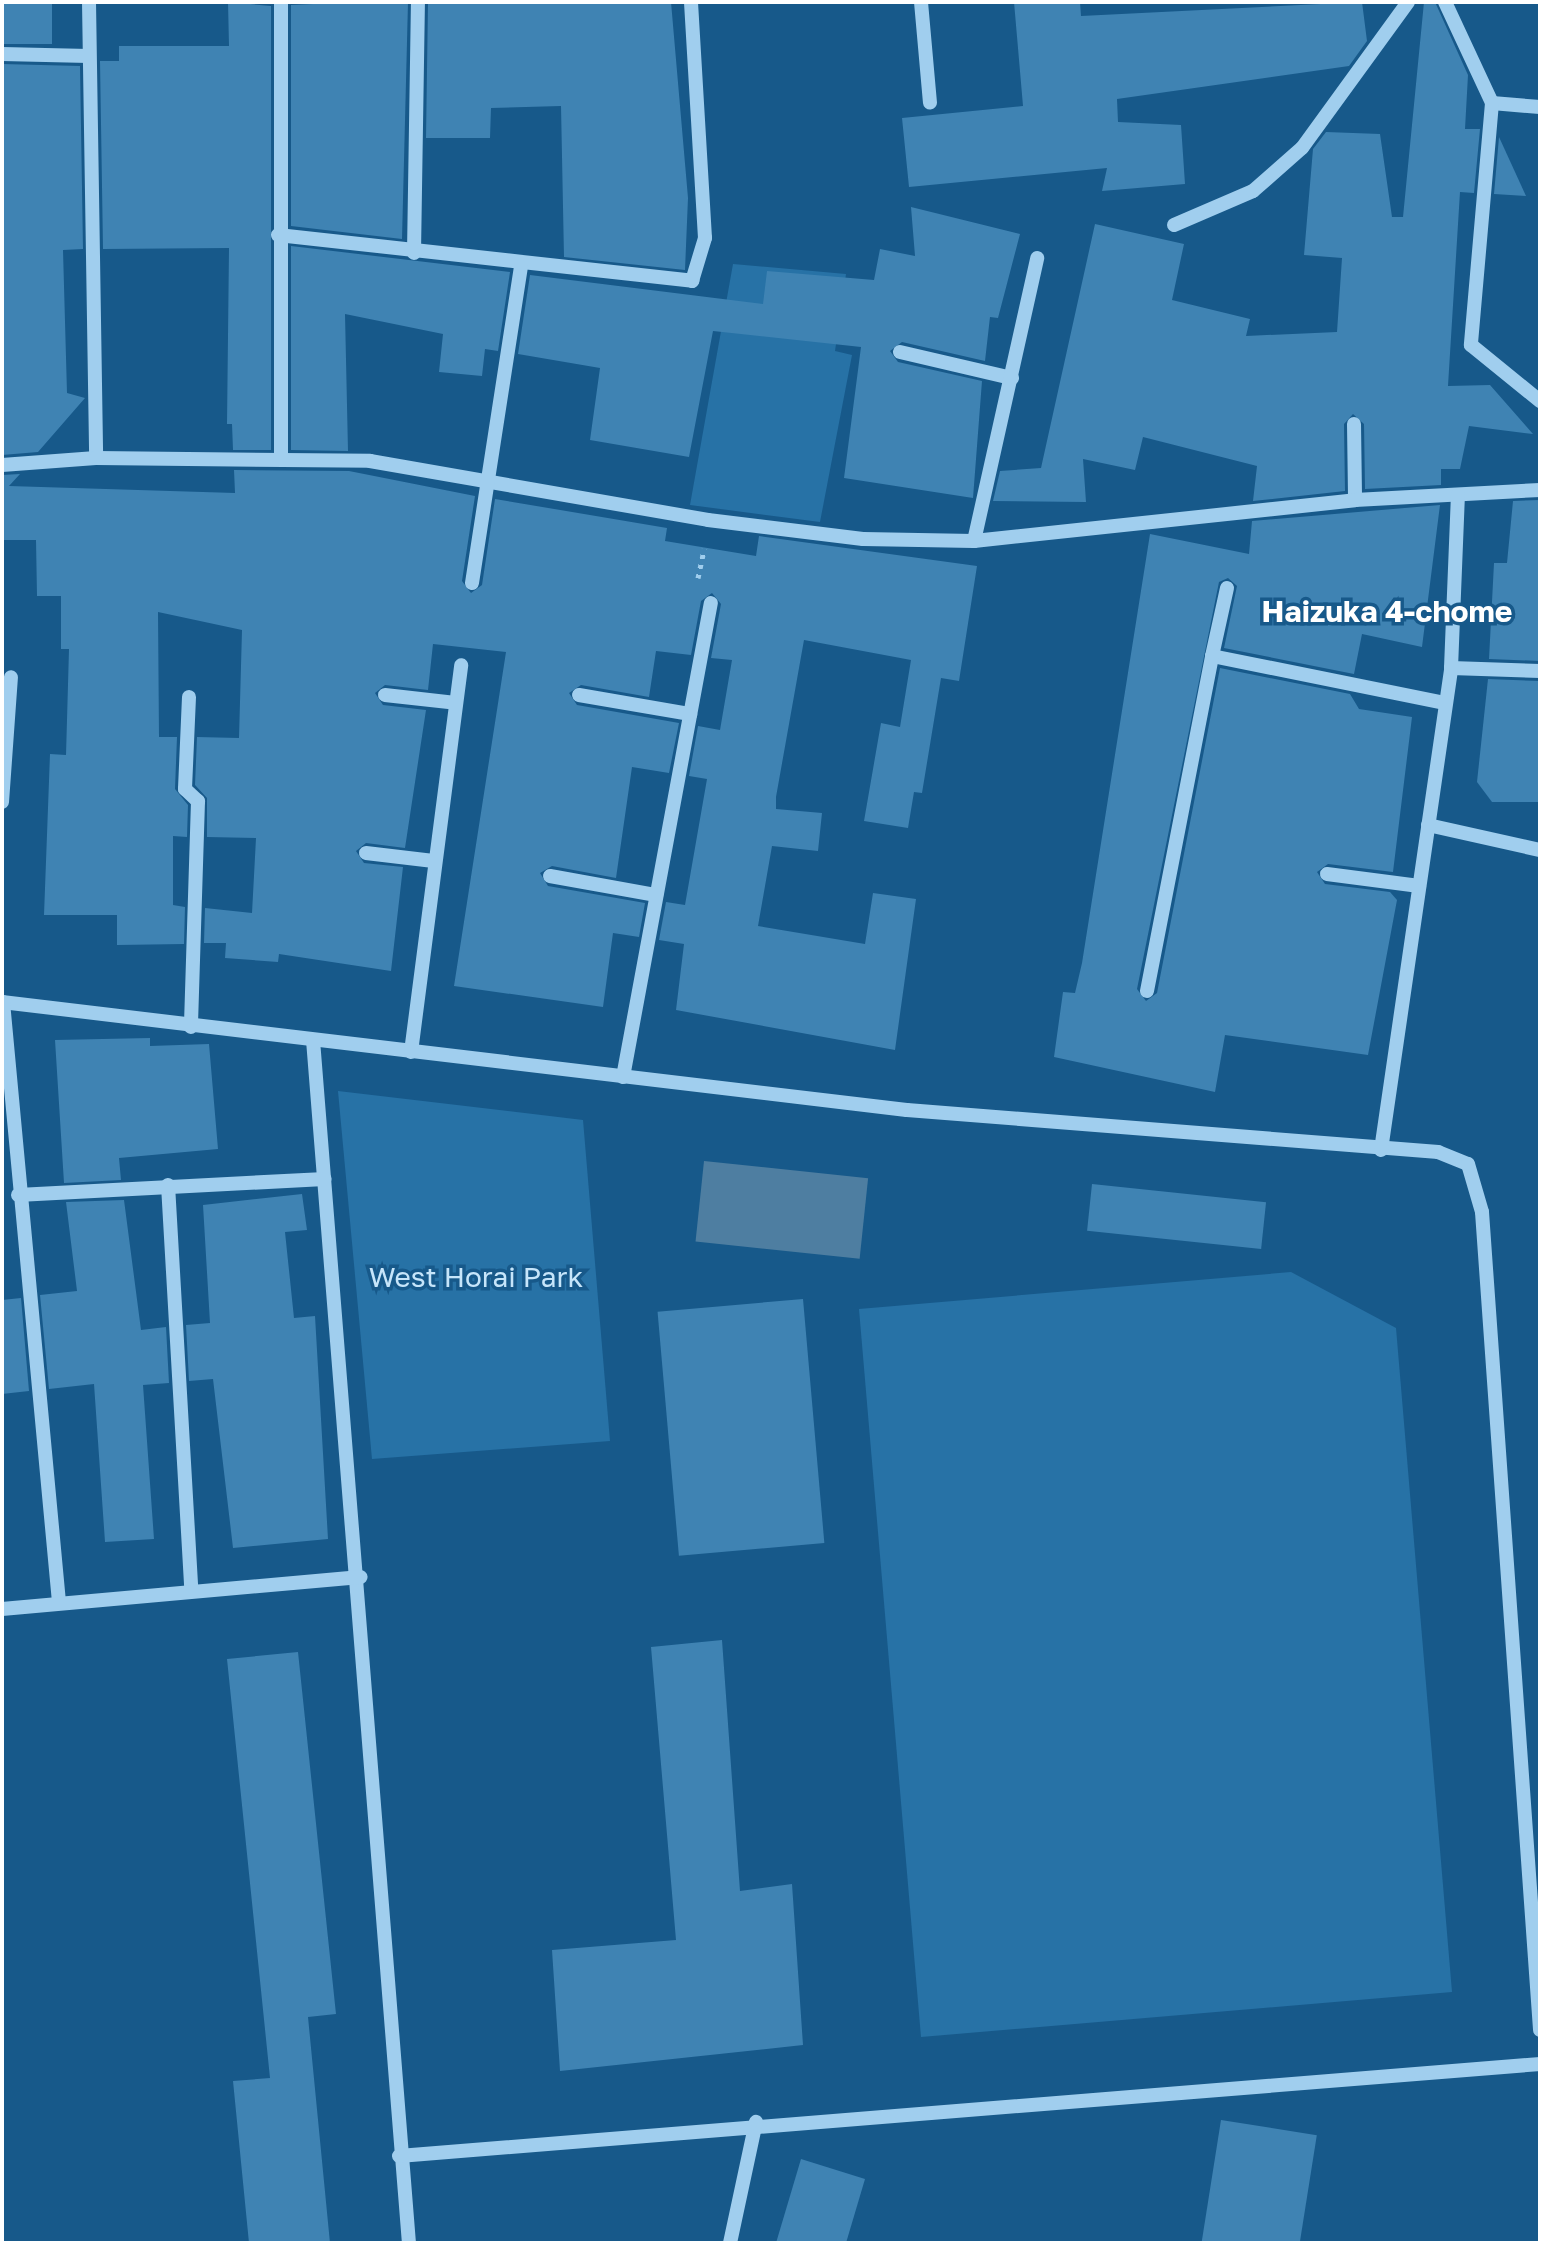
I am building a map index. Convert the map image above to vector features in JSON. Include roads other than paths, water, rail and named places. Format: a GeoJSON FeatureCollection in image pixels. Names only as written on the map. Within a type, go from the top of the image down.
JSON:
{"type":"FeatureCollection","features":[{"type":"Feature","properties":{"kind":"street"},"geometry":{"type":"LineString","coordinates":[[89,2],[96,458]]}},
{"type":"Feature","properties":{"kind":"street"},"geometry":{"type":"LineString","coordinates":[[281,2],[278,235],[281,457]]}},
{"type":"Feature","properties":{"kind":"street"},"geometry":{"type":"LineString","coordinates":[[414,253],[418,2]]}},
{"type":"Feature","properties":{"kind":"street"},"geometry":{"type":"LineString","coordinates":[[278,235],[521,267],[692,281],[705,238],[691,2]]}},
{"type":"Feature","properties":{"kind":"street"},"geometry":{"type":"LineString","coordinates":[[921,2],[930,103]]}},
{"type":"Feature","properties":{"kind":"street"},"geometry":{"type":"LineString","coordinates":[[1174,225],[1253,191],[1302,148],[1408,2]]}},
{"type":"Feature","properties":{"kind":"street"},"geometry":{"type":"LineString","coordinates":[[1445,2],[1492,103],[1471,345],[1540,401]]}},
{"type":"Feature","properties":{"kind":"street"},"geometry":{"type":"LineString","coordinates":[[2,54],[89,56]]}},
{"type":"Feature","properties":{"kind":"street"},"geometry":{"type":"LineString","coordinates":[[1492,103],[1540,107]]}},
{"type":"Feature","properties":{"kind":"street"},"geometry":{"type":"LineString","coordinates":[[974,541],[1037,258]]}},
{"type":"Feature","properties":{"kind":"street"},"geometry":{"type":"LineString","coordinates":[[472,583],[492,482],[521,267]]}},
{"type":"Feature","properties":{"kind":"street"},"geometry":{"type":"LineString","coordinates":[[900,352],[1012,378]]}},
{"type":"Feature","properties":{"kind":"street"},"geometry":{"type":"LineString","coordinates":[[1354,424],[1355,500]]}},
{"type":"Feature","properties":{"kind":"street"},"geometry":{"type":"LineString","coordinates":[[2,465],[96,458],[281,457],[370,461],[708,520],[863,539],[974,541],[1355,500],[1540,490]]}},
{"type":"Feature","properties":{"kind":"street"},"geometry":{"type":"LineString","coordinates":[[1381,1150],[1451,668],[1458,495]]}},
{"type":"Feature","properties":{"kind":"street"},"geometry":{"type":"LineString","coordinates":[[1147,991],[1227,588]]}},
{"type":"Feature","properties":{"kind":"street"},"geometry":{"type":"LineString","coordinates":[[623,1077],[711,603]]}},
{"type":"Feature","properties":{"kind":"street"},"geometry":{"type":"LineString","coordinates":[[1212,656],[1445,703]]}},
{"type":"Feature","properties":{"kind":"street"},"geometry":{"type":"LineString","coordinates":[[411,1052],[461,665]]}},
{"type":"Feature","properties":{"kind":"street"},"geometry":{"type":"LineString","coordinates":[[1451,668],[1540,671]]}},
{"type":"Feature","properties":{"kind":"street"},"geometry":{"type":"LineString","coordinates":[[2,802],[5,710],[11,677]]}},
{"type":"Feature","properties":{"kind":"street"},"geometry":{"type":"LineString","coordinates":[[385,695],[456,703]]}},
{"type":"Feature","properties":{"kind":"street"},"geometry":{"type":"LineString","coordinates":[[579,695],[690,714]]}},
{"type":"Feature","properties":{"kind":"street"},"geometry":{"type":"LineString","coordinates":[[189,697],[185,789],[198,801],[191,1027]]}},
{"type":"Feature","properties":{"kind":"street"},"geometry":{"type":"LineString","coordinates":[[1428,825],[1540,850]]}},
{"type":"Feature","properties":{"kind":"street"},"geometry":{"type":"LineString","coordinates":[[366,853],[434,861]]}},
{"type":"Feature","properties":{"kind":"street"},"geometry":{"type":"LineString","coordinates":[[1327,874],[1419,886]]}},
{"type":"Feature","properties":{"kind":"street"},"geometry":{"type":"LineString","coordinates":[[550,876],[656,895]]}},
{"type":"Feature","properties":{"kind":"street"},"geometry":{"type":"LineString","coordinates":[[59,1602],[2,1002],[191,1027],[907,1110],[1381,1150],[1438,1152],[1468,1164],[1482,1212],[1540,2030]]}},
{"type":"Feature","properties":{"kind":"street"},"geometry":{"type":"LineString","coordinates":[[313,1040],[361,1577],[399,2156],[409,2243]]}},
{"type":"Feature","properties":{"kind":"street"},"geometry":{"type":"LineString","coordinates":[[18,1195],[325,1179]]}},
{"type":"Feature","properties":{"kind":"street"},"geometry":{"type":"LineString","coordinates":[[168,1185],[191,1587]]}},
{"type":"Feature","properties":{"kind":"street"},"geometry":{"type":"LineString","coordinates":[[2,1609],[191,1587],[361,1577]]}},
{"type":"Feature","properties":{"kind":"street"},"geometry":{"type":"LineString","coordinates":[[399,2156],[756,2122],[1540,2064]]}},
{"type":"Feature","properties":{"kind":"street"},"geometry":{"type":"LineString","coordinates":[[730,2243],[756,2122]]}},
{"type":"Feature","properties":{"kind":"district","name":"Haizuka 4-chome"},"geometry":{"type":"Point","coordinates":[1387,611]}},
{"type":"Feature","properties":{"kind":"park label","name":"West Horai Park"},"geometry":{"type":"Point","coordinates":[476,1277]}}]}
